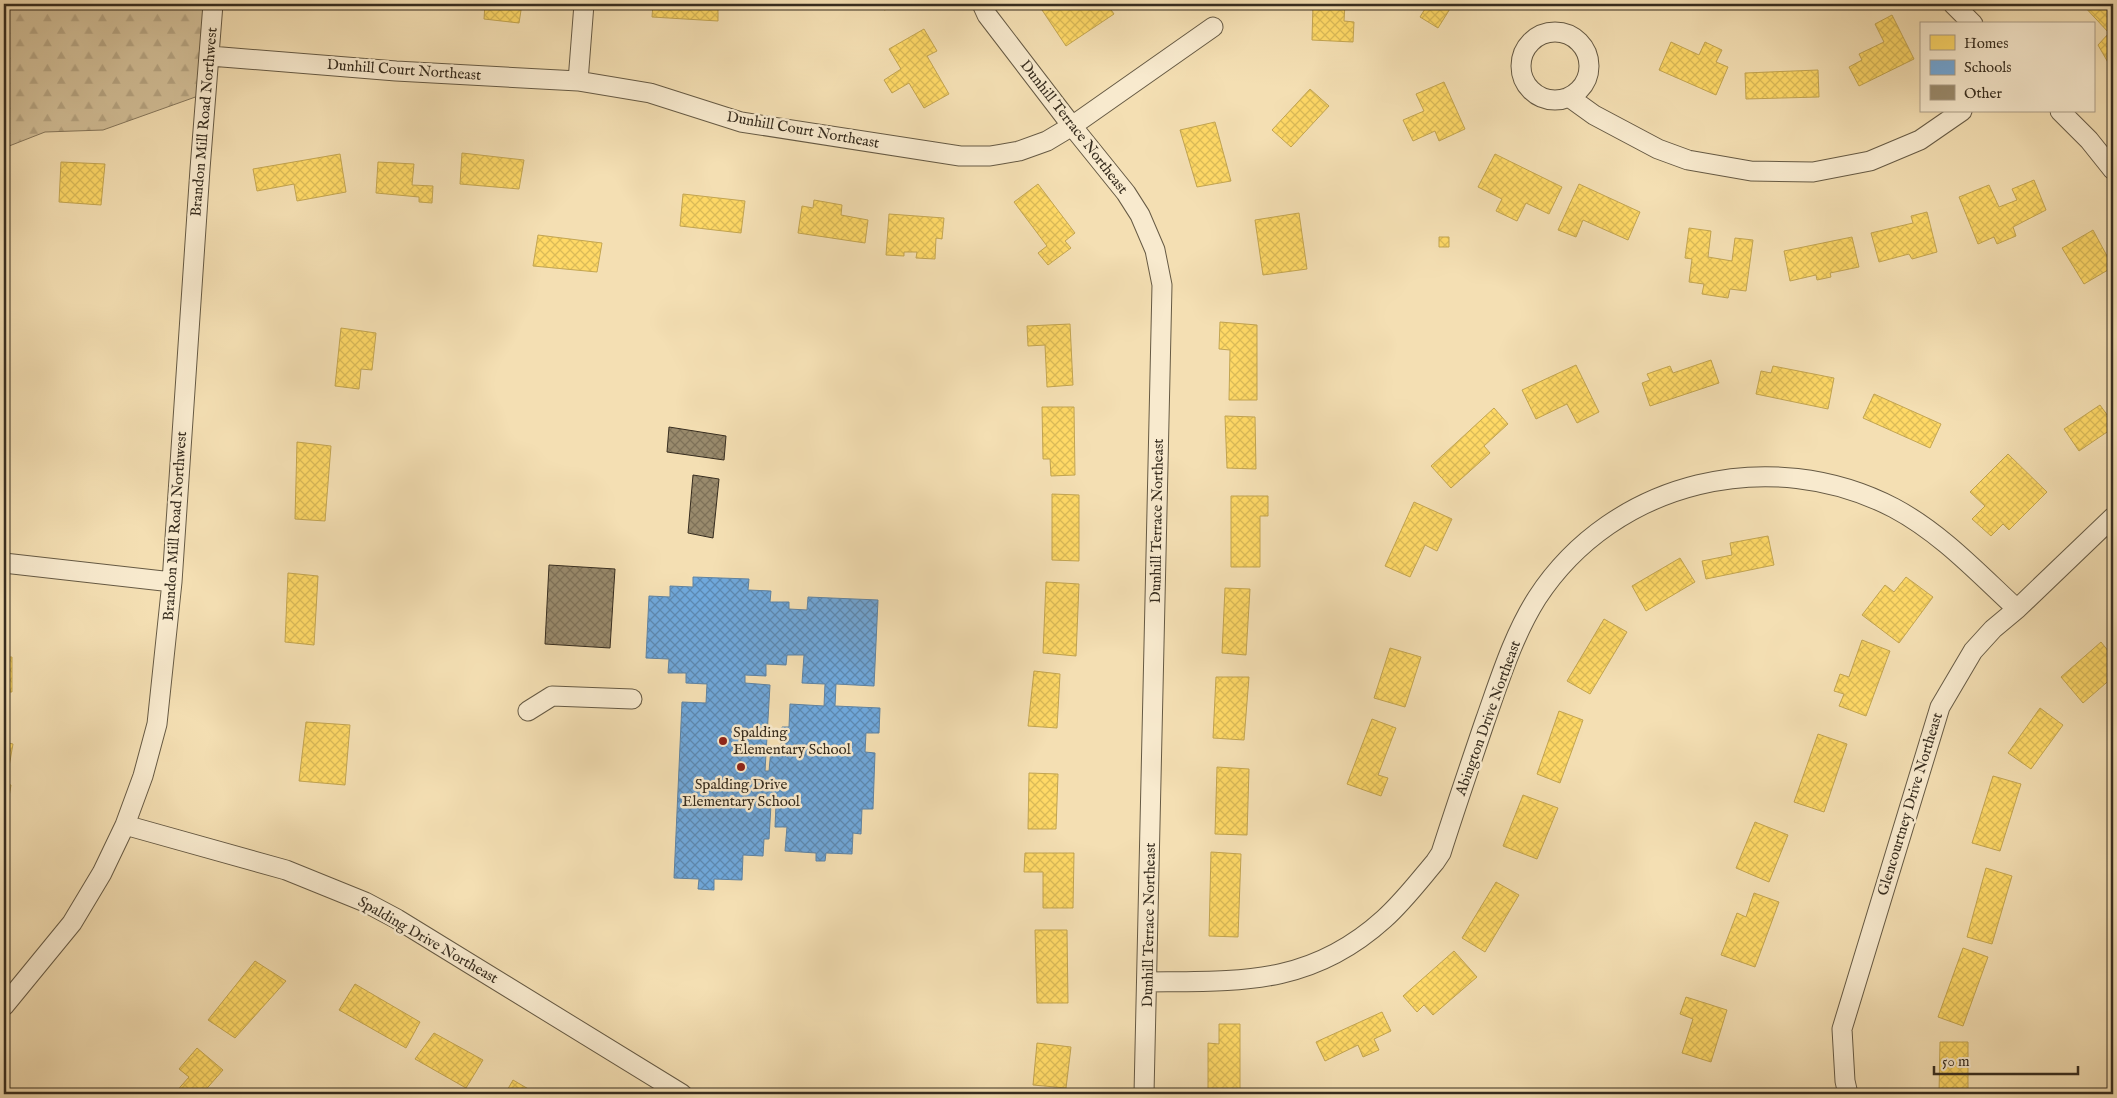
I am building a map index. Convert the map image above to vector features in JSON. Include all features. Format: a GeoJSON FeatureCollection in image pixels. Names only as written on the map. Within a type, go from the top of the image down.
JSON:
{"type":"FeatureCollection","features":[{"type":"Feature","properties":{"kind":"street","name":"Brandon Mill Road Northwest"},"geometry":{"type":"LineString","coordinates":[[4,1006],[72,923],[102,873],[144,776],[157,724],[172,582],[213,4]]}},
{"type":"Feature","properties":{"kind":"street"},"geometry":{"type":"LineString","coordinates":[[578,81],[584,4]]}},
{"type":"Feature","properties":{"kind":"street","name":"Dunhill Terrace Northeast"},"geometry":{"type":"LineString","coordinates":[[982,4],[987,15],[1072,126],[1126,192],[1140,215],[1156,250],[1162,285],[1148,982],[1144,1094]]}},
{"type":"Feature","properties":{"kind":"street"},"geometry":{"type":"LineString","coordinates":[[1953,4],[1971,22]]}},
{"type":"Feature","properties":{"kind":"street","name":"Dunhill Court Northeast"},"geometry":{"type":"LineString","coordinates":[[210,56],[396,71],[578,81],[650,93],[741,122],[960,156],[990,156],[1019,151],[1047,141],[1072,126],[1213,26]]}},
{"type":"Feature","properties":{"kind":"street"},"geometry":{"type":"LineString","coordinates":[[1569,97],[1594,115],[1658,149],[1688,160],[1750,172],[1813,172],[1870,161],[1920,140],[1961,112]]}},
{"type":"Feature","properties":{"kind":"street"},"geometry":{"type":"LineString","coordinates":[[2061,112],[2113,170]]}},
{"type":"Feature","properties":{"kind":"street","name":"Abington Drive Northeast"},"geometry":{"type":"LineString","coordinates":[[1148,982],[1243,980],[1286,974],[1315,964],[1340,952],[1384,919],[1441,853],[1506,661],[1520,627],[1538,597],[1564,564],[1590,538],[1624,514],[1658,497],[1706,482],[1752,476],[1803,478],[1848,489],[1893,508],[1934,534],[2017,609]]}},
{"type":"Feature","properties":{"kind":"street","name":"Glencourtney Drive Northeast"},"geometry":{"type":"LineString","coordinates":[[1848,1094],[1842,1029],[1940,707],[1972,651],[2113,517]]}},
{"type":"Feature","properties":{"kind":"street"},"geometry":{"type":"LineString","coordinates":[[4,563],[172,582]]}},
{"type":"Feature","properties":{"kind":"street"},"geometry":{"type":"LineString","coordinates":[[528,711],[552,696],[632,699]]}},
{"type":"Feature","properties":{"kind":"street","name":"Spalding Drive Northeast"},"geometry":{"type":"LineString","coordinates":[[124,825],[286,870],[365,902],[413,928],[682,1094]]}},
{"type":"Feature","properties":{"kind":"green space"},"geometry":{"type":"Polygon","coordinates":[[[4,4],[208,4],[201,95],[103,130],[45,132],[4,148],[4,4]]]}},
{"type":"Feature","properties":{"kind":"building: Homes"},"geometry":{"type":"Polygon","coordinates":[[[485,4],[522,4],[519,23],[484,19],[485,4]]]}},
{"type":"Feature","properties":{"kind":"building: Homes"},"geometry":{"type":"Polygon","coordinates":[[[653,4],[718,4],[718,21],[652,17],[653,4]]]}},
{"type":"Feature","properties":{"kind":"building: Homes"},"geometry":{"type":"Polygon","coordinates":[[[883,4],[910,4],[884,10],[883,4]]]}},
{"type":"Feature","properties":{"kind":"building: Homes"},"geometry":{"type":"Polygon","coordinates":[[[1038,4],[1107,4],[1114,14],[1066,46],[1038,4]]]}},
{"type":"Feature","properties":{"kind":"building: Homes"},"geometry":{"type":"Polygon","coordinates":[[[1313,4],[1345,4],[1344,21],[1354,22],[1353,42],[1312,40],[1313,4]]]}},
{"type":"Feature","properties":{"kind":"building: Homes"},"geometry":{"type":"Polygon","coordinates":[[[1428,4],[1453,4],[1438,28],[1420,17],[1428,4]]]}},
{"type":"Feature","properties":{"kind":"building: Homes"},"geometry":{"type":"Polygon","coordinates":[[[2082,4],[2113,4],[2113,63],[2110,66],[2098,45],[2109,33],[2082,4]]]}},
{"type":"Feature","properties":{"kind":"building: Homes"},"geometry":{"type":"Polygon","coordinates":[[[1892,15],[1914,59],[1859,86],[1849,67],[1862,60],[1859,54],[1884,42],[1875,24],[1892,15]]]}},
{"type":"Feature","properties":{"kind":"building: Homes"},"geometry":{"type":"Polygon","coordinates":[[[924,29],[937,51],[927,56],[949,94],[924,108],[909,83],[892,93],[884,80],[901,69],[889,49],[924,29]]]}},
{"type":"Feature","properties":{"kind":"building: Homes"},"geometry":{"type":"Polygon","coordinates":[[[1671,42],[1699,55],[1705,42],[1722,50],[1716,62],[1728,67],[1716,95],[1659,70],[1671,42]]]}},
{"type":"Feature","properties":{"kind":"building: Homes"},"geometry":{"type":"Polygon","coordinates":[[[1818,70],[1819,97],[1746,99],[1745,73],[1818,70]]]}},
{"type":"Feature","properties":{"kind":"building: Homes"},"geometry":{"type":"Polygon","coordinates":[[[1444,82],[1465,129],[1439,141],[1435,131],[1413,141],[1403,120],[1424,111],[1416,94],[1444,82]]]}},
{"type":"Feature","properties":{"kind":"building: Homes"},"geometry":{"type":"Polygon","coordinates":[[[1310,89],[1329,106],[1291,147],[1272,130],[1310,89]]]}},
{"type":"Feature","properties":{"kind":"building: Homes"},"geometry":{"type":"Polygon","coordinates":[[[1215,122],[1231,181],[1197,187],[1180,130],[1215,122]]]}},
{"type":"Feature","properties":{"kind":"building: Homes"},"geometry":{"type":"Polygon","coordinates":[[[462,153],[524,160],[519,189],[460,184],[462,153]]]}},
{"type":"Feature","properties":{"kind":"building: Homes"},"geometry":{"type":"Polygon","coordinates":[[[340,154],[346,192],[297,201],[294,184],[257,191],[253,169],[340,154]]]}},
{"type":"Feature","properties":{"kind":"building: Homes"},"geometry":{"type":"Polygon","coordinates":[[[1495,154],[1562,187],[1549,214],[1526,203],[1517,221],[1496,211],[1502,199],[1478,187],[1495,154]]]}},
{"type":"Feature","properties":{"kind":"building: Homes"},"geometry":{"type":"Polygon","coordinates":[[[61,162],[105,164],[101,205],[59,202],[61,162]]]}},
{"type":"Feature","properties":{"kind":"building: Homes"},"geometry":{"type":"Polygon","coordinates":[[[378,162],[414,164],[412,185],[433,186],[432,203],[419,202],[419,197],[376,193],[378,162]]]}},
{"type":"Feature","properties":{"kind":"building: Homes"},"geometry":{"type":"Polygon","coordinates":[[[2034,180],[2046,210],[2013,227],[2016,236],[1997,244],[1994,237],[1978,244],[1959,197],[1989,185],[1999,207],[2017,200],[2012,189],[2034,180]]]}},
{"type":"Feature","properties":{"kind":"building: Homes"},"geometry":{"type":"Polygon","coordinates":[[[1038,184],[1075,233],[1065,241],[1071,248],[1048,265],[1038,253],[1047,246],[1014,202],[1038,184]]]}},
{"type":"Feature","properties":{"kind":"building: Homes"},"geometry":{"type":"Polygon","coordinates":[[[1579,184],[1640,212],[1628,240],[1583,220],[1576,237],[1558,230],[1579,184]]]}},
{"type":"Feature","properties":{"kind":"building: Homes"},"geometry":{"type":"Polygon","coordinates":[[[683,194],[745,201],[741,233],[680,226],[683,194]]]}},
{"type":"Feature","properties":{"kind":"building: Homes"},"geometry":{"type":"Polygon","coordinates":[[[814,200],[842,205],[841,215],[868,220],[865,243],[798,233],[802,206],[813,208],[814,200]]]}},
{"type":"Feature","properties":{"kind":"building: Homes"},"geometry":{"type":"Polygon","coordinates":[[[1927,212],[1937,252],[1912,259],[1909,254],[1879,262],[1871,233],[1913,223],[1911,216],[1927,212]]]}},
{"type":"Feature","properties":{"kind":"building: Homes"},"geometry":{"type":"Polygon","coordinates":[[[1299,213],[1307,269],[1263,275],[1255,220],[1299,213]]]}},
{"type":"Feature","properties":{"kind":"building: Homes"},"geometry":{"type":"Polygon","coordinates":[[[889,214],[944,218],[942,239],[936,238],[935,259],[916,258],[917,252],[904,252],[904,256],[886,255],[889,214]]]}},
{"type":"Feature","properties":{"kind":"building: Homes"},"geometry":{"type":"Polygon","coordinates":[[[1689,228],[1711,231],[1708,257],[1732,261],[1735,238],[1753,240],[1746,291],[1730,289],[1728,298],[1702,294],[1704,284],[1689,282],[1692,259],[1685,258],[1689,228]]]}},
{"type":"Feature","properties":{"kind":"building: Homes"},"geometry":{"type":"Polygon","coordinates":[[[2093,230],[2113,267],[2084,284],[2062,248],[2093,230]]]}},
{"type":"Feature","properties":{"kind":"building: Homes"},"geometry":{"type":"Polygon","coordinates":[[[538,235],[602,243],[597,272],[533,266],[538,235]]]}},
{"type":"Feature","properties":{"kind":"building: Homes"},"geometry":{"type":"Polygon","coordinates":[[[1439,237],[1449,237],[1449,247],[1439,247],[1439,237]]]}},
{"type":"Feature","properties":{"kind":"building: Homes"},"geometry":{"type":"Polygon","coordinates":[[[1852,237],[1859,267],[1830,273],[1831,277],[1817,280],[1816,275],[1790,281],[1784,251],[1852,237]]]}},
{"type":"Feature","properties":{"kind":"building: Homes"},"geometry":{"type":"Polygon","coordinates":[[[1220,322],[1257,325],[1257,400],[1229,400],[1230,350],[1219,349],[1220,322]]]}},
{"type":"Feature","properties":{"kind":"building: Homes"},"geometry":{"type":"Polygon","coordinates":[[[1070,324],[1073,385],[1047,387],[1045,345],[1028,346],[1027,326],[1070,324]]]}},
{"type":"Feature","properties":{"kind":"building: Homes"},"geometry":{"type":"Polygon","coordinates":[[[341,328],[376,333],[372,370],[361,369],[359,389],[335,386],[341,328]]]}},
{"type":"Feature","properties":{"kind":"building: Homes"},"geometry":{"type":"Polygon","coordinates":[[[1711,360],[1719,383],[1650,406],[1642,383],[1650,380],[1647,374],[1670,366],[1673,373],[1711,360]]]}},
{"type":"Feature","properties":{"kind":"building: Homes"},"geometry":{"type":"Polygon","coordinates":[[[1576,365],[1599,412],[1577,423],[1567,404],[1536,419],[1522,390],[1576,365]]]}},
{"type":"Feature","properties":{"kind":"building: Homes"},"geometry":{"type":"Polygon","coordinates":[[[1773,366],[1834,378],[1828,409],[1756,394],[1761,371],[1771,373],[1773,366]]]}},
{"type":"Feature","properties":{"kind":"building: Homes"},"geometry":{"type":"Polygon","coordinates":[[[1874,394],[1941,424],[1930,448],[1863,418],[1874,394]]]}},
{"type":"Feature","properties":{"kind":"building: Homes"},"geometry":{"type":"Polygon","coordinates":[[[2100,405],[2113,423],[2113,428],[2079,451],[2064,429],[2100,405]]]}},
{"type":"Feature","properties":{"kind":"building: Homes"},"geometry":{"type":"Polygon","coordinates":[[[1042,407],[1074,407],[1075,475],[1051,476],[1050,459],[1043,459],[1042,407]]]}},
{"type":"Feature","properties":{"kind":"building: Homes"},"geometry":{"type":"Polygon","coordinates":[[[1494,408],[1508,424],[1484,446],[1490,453],[1451,488],[1431,466],[1494,408]]]}},
{"type":"Feature","properties":{"kind":"building: Homes"},"geometry":{"type":"Polygon","coordinates":[[[1225,416],[1255,417],[1256,469],[1227,468],[1225,416]]]}},
{"type":"Feature","properties":{"kind":"building: Homes"},"geometry":{"type":"Polygon","coordinates":[[[297,442],[331,446],[325,521],[295,519],[297,442]]]}},
{"type":"Feature","properties":{"kind":"building: Homes"},"geometry":{"type":"Polygon","coordinates":[[[2008,454],[2047,492],[2009,530],[2003,524],[1991,536],[1972,519],[1985,506],[1970,492],[2008,454]]]}},
{"type":"Feature","properties":{"kind":"building: Homes"},"geometry":{"type":"Polygon","coordinates":[[[1052,494],[1079,495],[1079,561],[1052,560],[1052,494]]]}},
{"type":"Feature","properties":{"kind":"building: Homes"},"geometry":{"type":"Polygon","coordinates":[[[1231,496],[1268,496],[1268,516],[1260,516],[1260,567],[1231,567],[1231,496]]]}},
{"type":"Feature","properties":{"kind":"building: Homes"},"geometry":{"type":"Polygon","coordinates":[[[1414,502],[1452,519],[1437,551],[1425,545],[1410,577],[1385,566],[1414,502]]]}},
{"type":"Feature","properties":{"kind":"building: Homes"},"geometry":{"type":"Polygon","coordinates":[[[1768,536],[1774,565],[1706,579],[1702,561],[1732,555],[1730,543],[1768,536]]]}},
{"type":"Feature","properties":{"kind":"building: Homes"},"geometry":{"type":"Polygon","coordinates":[[[1680,558],[1695,582],[1646,611],[1632,586],[1680,558]]]}},
{"type":"Feature","properties":{"kind":"building: Homes"},"geometry":{"type":"Polygon","coordinates":[[[288,573],[318,576],[314,645],[285,642],[288,573]]]}},
{"type":"Feature","properties":{"kind":"building: Homes"},"geometry":{"type":"Polygon","coordinates":[[[1906,577],[1933,597],[1899,643],[1862,615],[1885,585],[1894,592],[1906,577]]]}},
{"type":"Feature","properties":{"kind":"building: Homes"},"geometry":{"type":"Polygon","coordinates":[[[1046,582],[1079,584],[1076,656],[1043,653],[1046,582]]]}},
{"type":"Feature","properties":{"kind":"building: Homes"},"geometry":{"type":"Polygon","coordinates":[[[1225,588],[1250,589],[1246,655],[1222,653],[1225,588]]]}},
{"type":"Feature","properties":{"kind":"building: Homes"},"geometry":{"type":"Polygon","coordinates":[[[1604,619],[1627,632],[1590,694],[1567,681],[1604,619]]]}},
{"type":"Feature","properties":{"kind":"building: Homes"},"geometry":{"type":"Polygon","coordinates":[[[1862,640],[1890,651],[1866,716],[1839,706],[1844,694],[1834,691],[1840,674],[1849,677],[1862,640]]]}},
{"type":"Feature","properties":{"kind":"building: Homes"},"geometry":{"type":"Polygon","coordinates":[[[2101,642],[2113,657],[2113,677],[2083,703],[2061,677],[2101,642]]]}},
{"type":"Feature","properties":{"kind":"building: Homes"},"geometry":{"type":"Polygon","coordinates":[[[1390,648],[1421,657],[1405,707],[1374,698],[1390,648]]]}},
{"type":"Feature","properties":{"kind":"building: Homes"},"geometry":{"type":"Polygon","coordinates":[[[4,657],[12,657],[12,692],[4,692],[4,657]]]}},
{"type":"Feature","properties":{"kind":"building: Homes"},"geometry":{"type":"Polygon","coordinates":[[[1034,671],[1060,674],[1057,728],[1028,726],[1034,671]]]}},
{"type":"Feature","properties":{"kind":"building: Homes"},"geometry":{"type":"Polygon","coordinates":[[[1216,677],[1249,677],[1244,740],[1213,738],[1216,677]]]}},
{"type":"Feature","properties":{"kind":"building: Homes"},"geometry":{"type":"Polygon","coordinates":[[[2040,708],[2063,725],[2031,769],[2008,753],[2040,708]]]}},
{"type":"Feature","properties":{"kind":"building: Homes"},"geometry":{"type":"Polygon","coordinates":[[[1559,711],[1583,720],[1560,783],[1537,774],[1559,711]]]}},
{"type":"Feature","properties":{"kind":"building: Homes"},"geometry":{"type":"Polygon","coordinates":[[[1372,719],[1396,728],[1378,775],[1388,778],[1381,796],[1347,784],[1372,719]]]}},
{"type":"Feature","properties":{"kind":"building: Homes"},"geometry":{"type":"Polygon","coordinates":[[[306,722],[350,725],[345,785],[299,781],[306,722]]]}},
{"type":"Feature","properties":{"kind":"building: Homes"},"geometry":{"type":"Polygon","coordinates":[[[1818,734],[1847,744],[1824,812],[1794,802],[1818,734]]]}},
{"type":"Feature","properties":{"kind":"building: Homes"},"geometry":{"type":"Polygon","coordinates":[[[4,742],[13,744],[6,784],[11,785],[7,809],[4,809],[4,742]]]}},
{"type":"Feature","properties":{"kind":"building: Homes"},"geometry":{"type":"Polygon","coordinates":[[[1217,767],[1249,769],[1247,835],[1215,834],[1217,767]]]}},
{"type":"Feature","properties":{"kind":"building: Homes"},"geometry":{"type":"Polygon","coordinates":[[[1029,773],[1058,774],[1056,829],[1028,829],[1029,773]]]}},
{"type":"Feature","properties":{"kind":"building: Homes"},"geometry":{"type":"Polygon","coordinates":[[[1993,776],[2021,784],[2000,851],[1972,843],[1993,776]]]}},
{"type":"Feature","properties":{"kind":"building: Homes"},"geometry":{"type":"Polygon","coordinates":[[[1523,795],[1558,808],[1537,859],[1503,846],[1523,795]]]}},
{"type":"Feature","properties":{"kind":"building: Homes"},"geometry":{"type":"Polygon","coordinates":[[[1755,822],[1788,835],[1769,882],[1736,868],[1755,822]]]}},
{"type":"Feature","properties":{"kind":"building: Homes"},"geometry":{"type":"Polygon","coordinates":[[[1211,852],[1241,854],[1238,937],[1209,936],[1211,852]]]}},
{"type":"Feature","properties":{"kind":"building: Homes"},"geometry":{"type":"Polygon","coordinates":[[[1025,853],[1074,853],[1073,908],[1043,908],[1043,872],[1024,872],[1025,853]]]}},
{"type":"Feature","properties":{"kind":"building: Homes"},"geometry":{"type":"Polygon","coordinates":[[[1986,868],[2012,876],[1992,944],[1967,937],[1986,868]]]}},
{"type":"Feature","properties":{"kind":"building: Homes"},"geometry":{"type":"Polygon","coordinates":[[[1496,882],[1519,895],[1485,952],[1462,938],[1496,882]]]}},
{"type":"Feature","properties":{"kind":"building: Homes"},"geometry":{"type":"Polygon","coordinates":[[[1754,893],[1779,902],[1755,967],[1721,955],[1737,913],[1746,917],[1754,893]]]}},
{"type":"Feature","properties":{"kind":"building: Homes"},"geometry":{"type":"Polygon","coordinates":[[[1035,930],[1067,930],[1068,1003],[1037,1003],[1035,930]]]}},
{"type":"Feature","properties":{"kind":"building: Homes"},"geometry":{"type":"Polygon","coordinates":[[[1963,948],[1988,957],[1963,1026],[1938,1017],[1963,948]]]}},
{"type":"Feature","properties":{"kind":"building: Homes"},"geometry":{"type":"Polygon","coordinates":[[[1454,951],[1477,977],[1433,1015],[1424,1005],[1417,1012],[1403,996],[1454,951]]]}},
{"type":"Feature","properties":{"kind":"building: Homes"},"geometry":{"type":"Polygon","coordinates":[[[255,961],[286,981],[235,1038],[208,1020],[255,961]]]}},
{"type":"Feature","properties":{"kind":"building: Homes"},"geometry":{"type":"Polygon","coordinates":[[[355,984],[420,1022],[406,1048],[339,1010],[355,984]]]}},
{"type":"Feature","properties":{"kind":"building: Homes"},"geometry":{"type":"Polygon","coordinates":[[[1686,997],[1727,1010],[1711,1062],[1682,1053],[1693,1019],[1680,1014],[1686,997]]]}},
{"type":"Feature","properties":{"kind":"building: Homes"},"geometry":{"type":"Polygon","coordinates":[[[1382,1012],[1391,1031],[1374,1039],[1379,1050],[1363,1057],[1358,1045],[1325,1061],[1316,1042],[1382,1012]]]}},
{"type":"Feature","properties":{"kind":"building: Homes"},"geometry":{"type":"Polygon","coordinates":[[[1219,1024],[1240,1024],[1240,1090],[1208,1090],[1208,1043],[1219,1044],[1219,1024]]]}},
{"type":"Feature","properties":{"kind":"building: Homes"},"geometry":{"type":"Polygon","coordinates":[[[434,1033],[483,1060],[466,1088],[415,1059],[434,1033]]]}},
{"type":"Feature","properties":{"kind":"building: Homes"},"geometry":{"type":"Polygon","coordinates":[[[1940,1042],[1968,1042],[1968,1094],[1939,1094],[1940,1042]]]}},
{"type":"Feature","properties":{"kind":"building: Homes"},"geometry":{"type":"Polygon","coordinates":[[[1037,1043],[1071,1047],[1066,1088],[1033,1085],[1037,1043]]]}},
{"type":"Feature","properties":{"kind":"building: Homes"},"geometry":{"type":"Polygon","coordinates":[[[197,1048],[223,1070],[202,1094],[174,1094],[189,1077],[179,1069],[197,1048]]]}},
{"type":"Feature","properties":{"kind":"building: Homes"},"geometry":{"type":"Polygon","coordinates":[[[513,1080],[537,1094],[505,1094],[513,1080]]]}},
{"type":"Feature","properties":{"kind":"building: Schools","name":"Spalding Elementary School"},"geometry":{"type":"Polygon","coordinates":[[[693,577],[749,579],[748,590],[771,591],[770,602],[789,602],[789,609],[807,610],[808,597],[878,600],[874,686],[836,684],[835,706],[880,708],[879,733],[866,733],[865,752],[875,753],[873,809],[862,809],[861,834],[853,833],[852,854],[826,853],[825,861],[816,861],[816,853],[785,851],[787,827],[775,827],[776,805],[771,805],[769,839],[764,839],[763,856],[743,855],[742,880],[714,879],[714,890],[698,889],[699,879],[674,878],[682,702],[706,703],[707,684],[686,683],[686,673],[668,673],[669,659],[646,658],[649,596],[670,597],[670,586],[693,587],[693,577]],[[787,655],[786,665],[766,664],[766,676],[745,675],[745,683],[770,685],[765,771],[769,771],[771,749],[781,750],[782,727],[789,727],[790,704],[824,706],[825,684],[802,683],[804,655],[787,655]]]}},
{"type":"Feature","properties":{"kind":"building: Other"},"geometry":{"type":"Polygon","coordinates":[[[669,427],[726,436],[724,460],[667,452],[669,427]]]}},
{"type":"Feature","properties":{"kind":"building: Other"},"geometry":{"type":"Polygon","coordinates":[[[693,475],[719,479],[713,538],[688,533],[693,475]]]}},
{"type":"Feature","properties":{"kind":"building: Other"},"geometry":{"type":"Polygon","coordinates":[[[549,565],[615,569],[610,648],[545,644],[549,565]]]}},
{"type":"Feature","properties":{"kind":"place","name":"Spalding Elementary School"},"geometry":{"type":"Point","coordinates":[723,741]}},
{"type":"Feature","properties":{"kind":"place","name":"Spalding Drive Elementary School"},"geometry":{"type":"Point","coordinates":[741,767]}}]}
